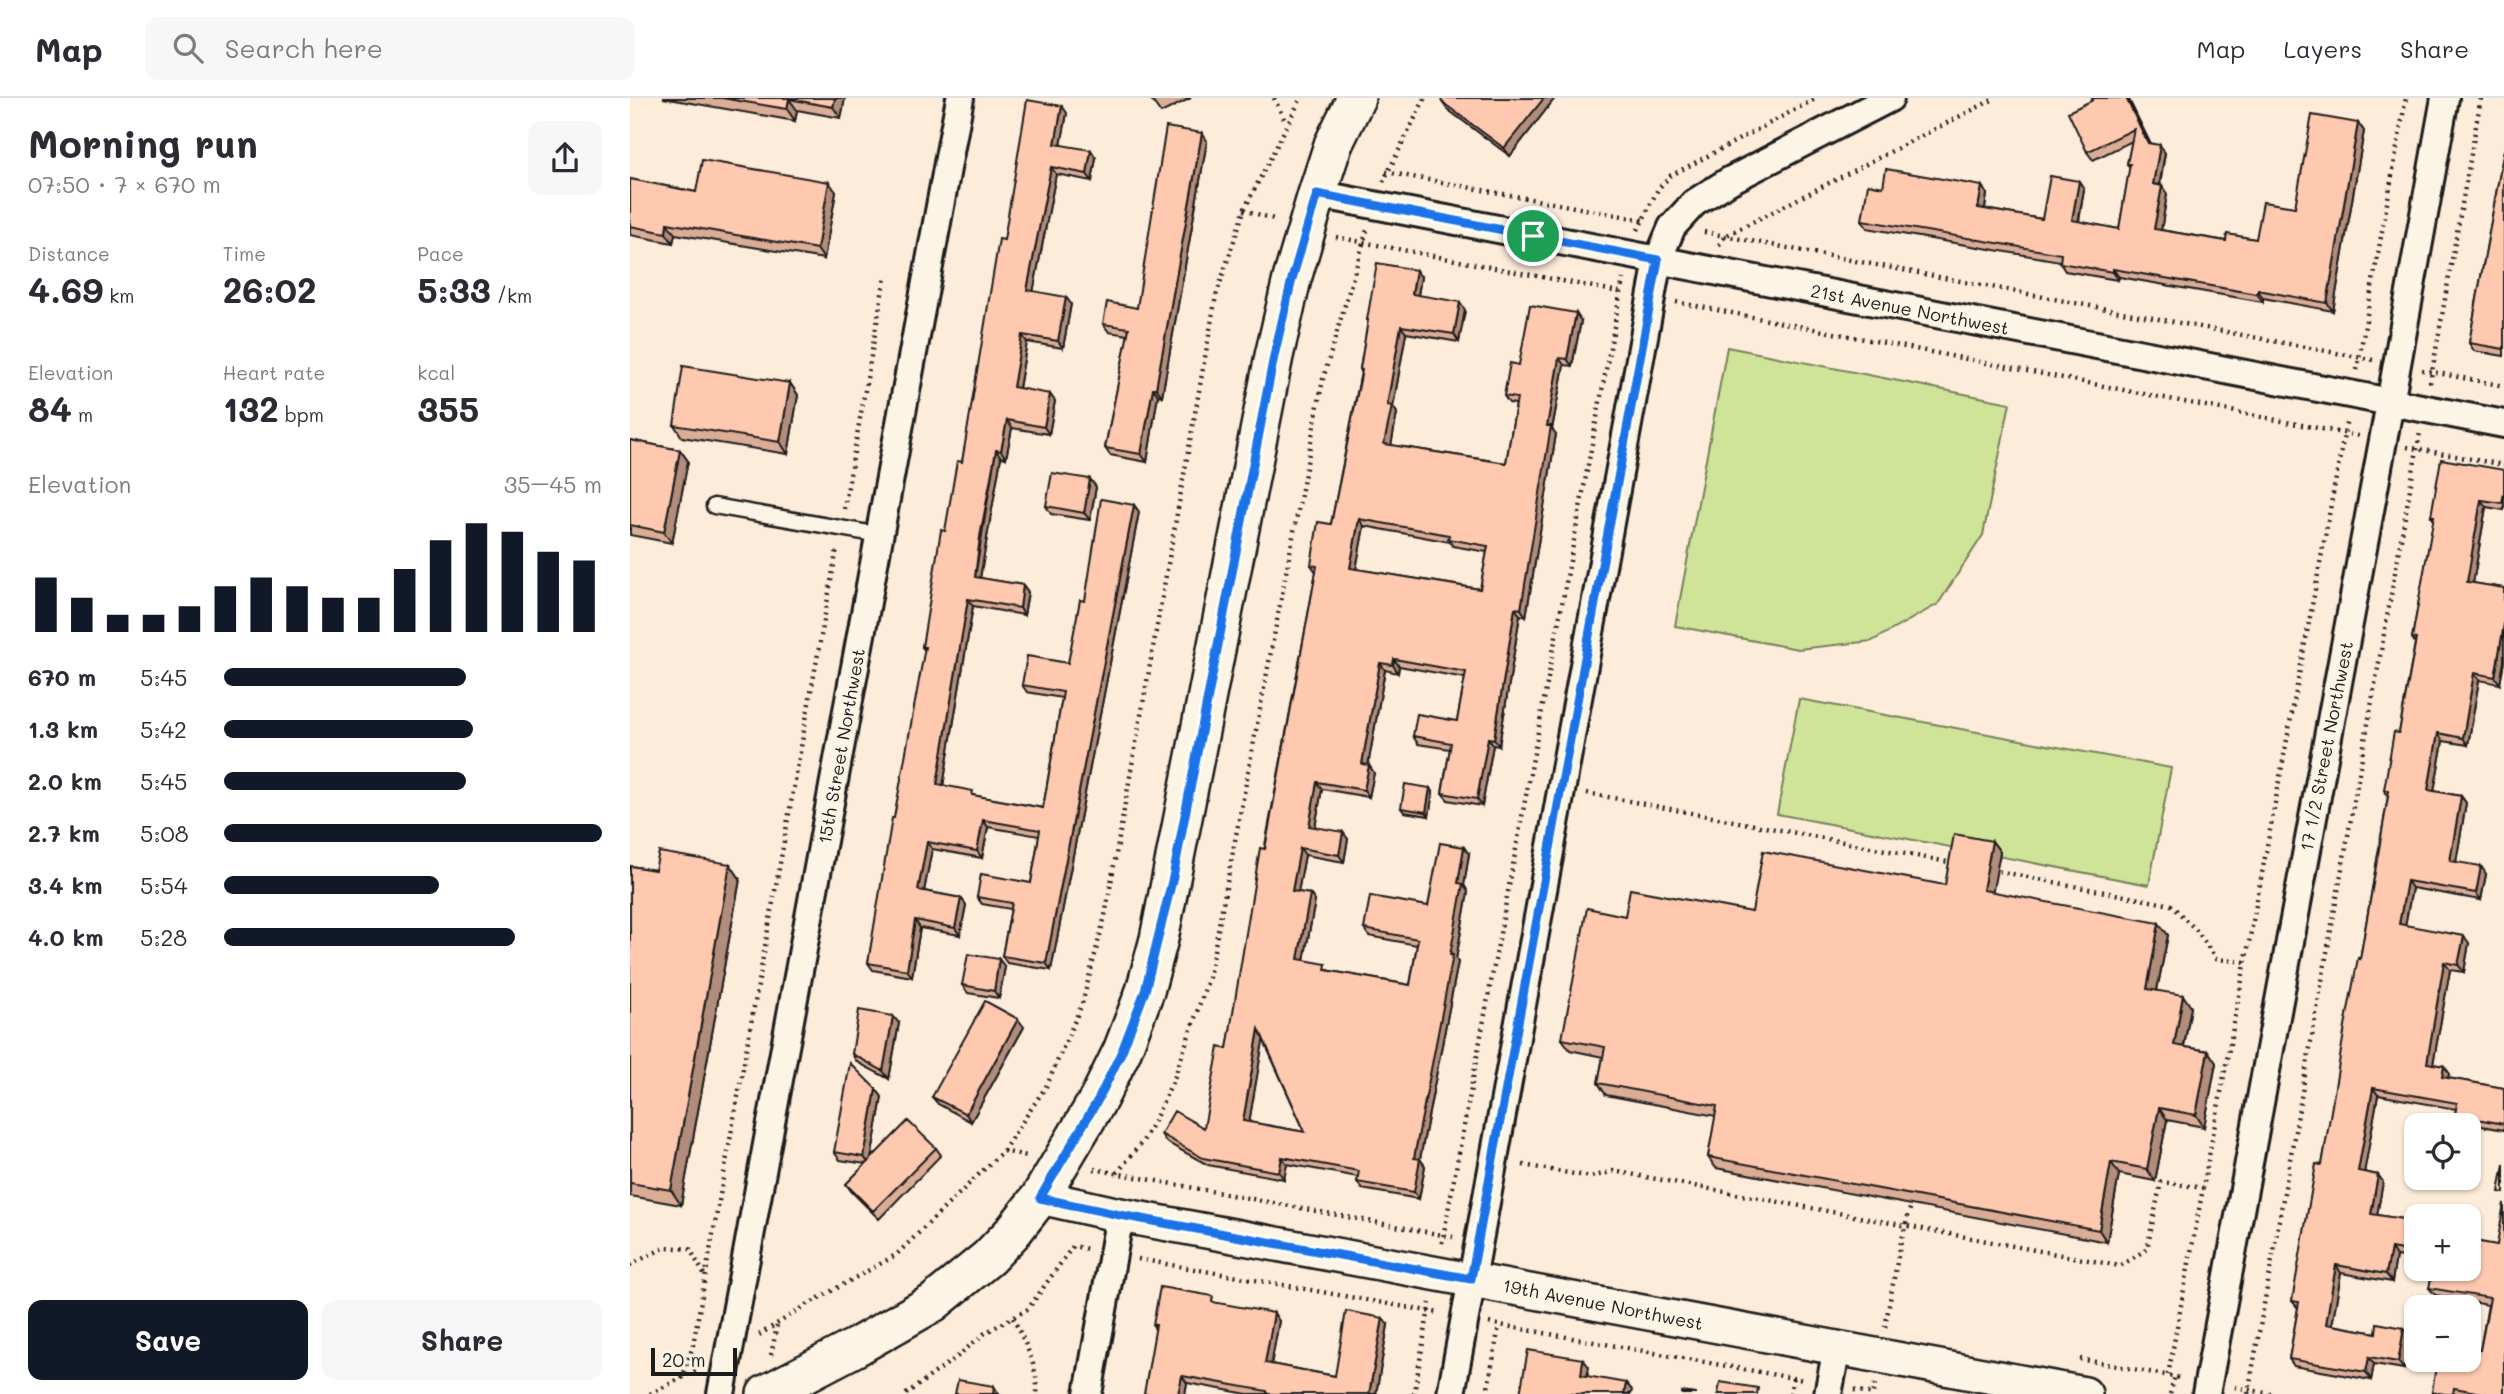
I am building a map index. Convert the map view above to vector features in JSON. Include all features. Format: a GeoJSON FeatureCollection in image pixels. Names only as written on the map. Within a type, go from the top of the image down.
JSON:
{"type":"FeatureCollection","features":[{"type":"Feature","properties":{"kind":"main road"},"geometry":{"type":"LineString","coordinates":[[766,1394],[933,1303],[988,1258],[1040,1198],[1099,1098],[1122,1051],[1145,991],[1173,877],[1274,356],[1292,279],[1333,145],[1356,98]]}},
{"type":"Feature","properties":{"kind":"street","name":"15th Street Northwest"},"geometry":{"type":"LineString","coordinates":[[721,1394],[960,98]]}},
{"type":"Feature","properties":{"kind":"street"},"geometry":{"type":"LineString","coordinates":[[1451,1394],[1658,260],[1672,227],[1694,203],[1729,181],[1890,98]]}},
{"type":"Feature","properties":{"kind":"street","name":"17 1/2 Street Northwest"},"geometry":{"type":"LineString","coordinates":[[2206,1394],[2445,98]]}},
{"type":"Feature","properties":{"kind":"street","name":"21st Avenue Northwest"},"geometry":{"type":"LineString","coordinates":[[1317,194],[2504,425]]}},
{"type":"Feature","properties":{"kind":"street","name":"19th Avenue Northwest"},"geometry":{"type":"LineString","coordinates":[[1040,1198],[2085,1394]]}},
{"type":"Feature","properties":{"kind":"street"},"geometry":{"type":"LineString","coordinates":[[1088,1394],[1120,1215]]}},
{"type":"Feature","properties":{"kind":"street"},"geometry":{"type":"LineString","coordinates":[[1828,1394],[1837,1348]]}},
{"type":"Feature","properties":{"kind":"lane"},"geometry":{"type":"LineString","coordinates":[[714,506],[880,535]]}},
{"type":"Feature","properties":{"kind":"path"},"geometry":{"type":"LineString","coordinates":[[1274,98],[1287,124]]}},
{"type":"Feature","properties":{"kind":"path"},"geometry":{"type":"LineString","coordinates":[[777,1325],[810,1303],[896,1255],[1003,1152],[1047,1085],[1082,1003],[1105,916],[1216,296],[1244,210],[1301,98]]}},
{"type":"Feature","properties":{"kind":"path"},"geometry":{"type":"LineString","coordinates":[[1425,98],[1386,172],[1642,220]]}},
{"type":"Feature","properties":{"kind":"path"},"geometry":{"type":"LineString","coordinates":[[1996,98],[1725,236],[2359,357],[2406,98]]}},
{"type":"Feature","properties":{"kind":"path"},"geometry":{"type":"LineString","coordinates":[[2481,98],[2432,372],[2504,386]]}},
{"type":"Feature","properties":{"kind":"path"},"geometry":{"type":"LineString","coordinates":[[1362,243],[1619,292],[1444,1234],[1116,1173],[1143,1141],[1161,1105],[1195,1023],[1209,977],[1323,379],[1362,243]]}},
{"type":"Feature","properties":{"kind":"path"},"geometry":{"type":"LineString","coordinates":[[650,1394],[681,1380],[693,1345],[885,277]]}},
{"type":"Feature","properties":{"kind":"path"},"geometry":{"type":"LineString","coordinates":[[1677,302],[2344,432],[2203,1188],[2170,1394]]}},
{"type":"Feature","properties":{"kind":"path"},"geometry":{"type":"LineString","coordinates":[[2271,1394],[2249,1392],[2417,449],[2504,465]]}},
{"type":"Feature","properties":{"kind":"path"},"geometry":{"type":"LineString","coordinates":[[1562,788],[1955,863]]}},
{"type":"Feature","properties":{"kind":"path"},"geometry":{"type":"LineString","coordinates":[[1982,868],[2171,905],[2198,932],[2216,959],[2245,962]]}},
{"type":"Feature","properties":{"kind":"path"},"geometry":{"type":"LineString","coordinates":[[1523,1165],[1591,1177],[1614,1171],[2120,1266],[2147,1249],[2161,1182],[2203,1188]]}},
{"type":"Feature","properties":{"kind":"path"},"geometry":{"type":"LineString","coordinates":[[1886,1323],[1911,1205]]}},
{"type":"Feature","properties":{"kind":"path"},"geometry":{"type":"LineString","coordinates":[[906,1394],[958,1356],[985,1332],[1028,1309],[1073,1246]]}},
{"type":"Feature","properties":{"kind":"path"},"geometry":{"type":"LineString","coordinates":[[630,1265],[666,1247],[690,1249],[706,1276]]}},
{"type":"Feature","properties":{"kind":"path"},"geometry":{"type":"LineString","coordinates":[[1141,1260],[1429,1310],[1414,1394]]}},
{"type":"Feature","properties":{"kind":"path"},"geometry":{"type":"LineString","coordinates":[[1013,1318],[1031,1355],[1038,1377],[1037,1394]]}},
{"type":"Feature","properties":{"kind":"path"},"geometry":{"type":"LineString","coordinates":[[1486,1394],[1499,1326],[1793,1378],[1790,1394]]}},
{"type":"Feature","properties":{"kind":"green space"},"geometry":{"type":"Polygon","coordinates":[[[1727,347],[2010,403],[1983,535],[1938,604],[1872,641],[1798,649],[1675,626],[1727,347]]]}},
{"type":"Feature","properties":{"kind":"green space"},"geometry":{"type":"Polygon","coordinates":[[[1799,699],[2171,768],[2149,885],[1777,814],[1799,699]]]}},
{"type":"Feature","properties":{"kind":"building"},"geometry":{"type":"Polygon","coordinates":[[[722,98],[835,98],[833,107],[789,99],[787,109],[722,98]]]}},
{"type":"Feature","properties":{"kind":"building"},"geometry":{"type":"Polygon","coordinates":[[[1441,98],[1544,98],[1504,148],[1442,102],[1441,98]]]}},
{"type":"Feature","properties":{"kind":"building"},"geometry":{"type":"Polygon","coordinates":[[[2092,98],[2126,98],[2148,143],[2160,145],[2153,184],[2162,186],[2154,229],[2226,241],[2227,234],[2256,239],[2263,202],[2295,207],[2312,115],[2358,123],[2327,303],[2258,290],[2257,294],[2113,269],[2113,272],[2060,263],[2061,254],[1862,220],[1868,184],[1883,187],[1886,169],[1982,186],[1978,208],[2042,219],[2050,176],[2079,181],[2072,220],[2119,229],[2134,129],[2087,152],[2068,112],[2093,100],[2092,98]]]}},
{"type":"Feature","properties":{"kind":"building"},"geometry":{"type":"Polygon","coordinates":[[[1027,100],[1062,106],[1055,144],[1091,150],[1087,174],[1051,167],[1027,290],[1066,297],[1058,341],[1022,335],[1013,387],[1050,394],[1044,427],[1007,420],[1001,451],[996,450],[980,537],[975,577],[1023,585],[1020,608],[968,599],[937,784],[973,791],[972,795],[1043,808],[1063,692],[1022,685],[1027,656],[1068,663],[1080,600],[1085,601],[1101,499],[1134,505],[1046,963],[1002,956],[1012,903],[977,897],[981,874],[1031,883],[1040,830],[983,820],[977,851],[927,842],[918,890],[961,898],[955,928],[915,920],[907,970],[868,963],[892,818],[925,647],[922,647],[941,530],[945,531],[957,461],[962,462],[999,239],[1004,240],[1027,100]]]}},
{"type":"Feature","properties":{"kind":"building"},"geometry":{"type":"Polygon","coordinates":[[[1166,127],[1202,133],[1156,388],[1153,388],[1141,454],[1105,448],[1129,328],[1103,324],[1107,302],[1137,308],[1166,127]]]}},
{"type":"Feature","properties":{"kind":"building"},"geometry":{"type":"Polygon","coordinates":[[[2504,150],[2504,349],[2469,343],[2504,150]]]}},
{"type":"Feature","properties":{"kind":"building"},"geometry":{"type":"Polygon","coordinates":[[[702,160],[829,182],[817,249],[667,223],[666,233],[630,226],[630,179],[696,192],[702,160]]]}},
{"type":"Feature","properties":{"kind":"building"},"geometry":{"type":"Polygon","coordinates":[[[1377,263],[1416,270],[1412,294],[1460,302],[1454,334],[1401,326],[1387,405],[1392,406],[1384,444],[1506,463],[1517,398],[1504,396],[1510,363],[1519,365],[1530,305],[1576,313],[1567,359],[1559,358],[1547,426],[1551,426],[1521,609],[1515,608],[1494,739],[1488,738],[1477,799],[1442,793],[1451,743],[1413,736],[1417,714],[1457,721],[1466,672],[1394,659],[1393,665],[1380,663],[1362,764],[1369,765],[1364,790],[1317,782],[1309,826],[1343,832],[1339,855],[1300,848],[1292,891],[1310,894],[1298,959],[1326,964],[1325,970],[1410,985],[1418,939],[1364,929],[1370,896],[1428,906],[1440,843],[1464,847],[1458,883],[1463,884],[1450,955],[1453,955],[1414,1158],[1420,1159],[1414,1192],[1357,1182],[1359,1171],[1282,1157],[1279,1172],[1203,1158],[1161,1134],[1174,1111],[1204,1128],[1219,1047],[1227,1049],[1260,848],[1265,849],[1317,566],[1311,565],[1318,522],[1331,524],[1362,370],[1377,263]],[[1359,519],[1350,568],[1480,589],[1488,546],[1448,539],[1449,535],[1359,519]],[[1259,1029],[1243,1121],[1305,1132],[1259,1029]]]}},
{"type":"Feature","properties":{"kind":"building"},"geometry":{"type":"Polygon","coordinates":[[[683,366],[790,383],[780,442],[674,425],[683,366]]]}},
{"type":"Feature","properties":{"kind":"building"},"geometry":{"type":"Polygon","coordinates":[[[630,440],[680,450],[664,532],[630,525],[630,440]]]}},
{"type":"Feature","properties":{"kind":"building"},"geometry":{"type":"Polygon","coordinates":[[[2441,459],[2504,470],[2502,503],[2481,500],[2467,582],[2504,588],[2504,624],[2495,677],[2474,673],[2463,738],[2438,733],[2428,790],[2461,796],[2450,861],[2481,866],[2476,893],[2407,881],[2399,924],[2464,936],[2458,965],[2444,962],[2427,1063],[2444,1066],[2442,1077],[2504,1088],[2504,1124],[2481,1120],[2481,1113],[2455,1113],[2457,1103],[2373,1088],[2358,1171],[2378,1175],[2371,1214],[2404,1219],[2404,1250],[2391,1248],[2386,1274],[2336,1265],[2326,1324],[2376,1333],[2377,1323],[2404,1328],[2398,1362],[2369,1357],[2366,1372],[2289,1359],[2299,1302],[2292,1301],[2316,1164],[2322,1165],[2346,1021],[2358,958],[2360,959],[2389,791],[2384,790],[2394,732],[2399,733],[2416,639],[2412,638],[2434,516],[2431,516],[2441,459]]]}},
{"type":"Feature","properties":{"kind":"building"},"geometry":{"type":"Polygon","coordinates":[[[1052,473],[1090,479],[1084,513],[1046,506],[1052,473]]]}},
{"type":"Feature","properties":{"kind":"building"},"geometry":{"type":"Polygon","coordinates":[[[1405,784],[1430,788],[1426,812],[1401,808],[1405,784]]]}},
{"type":"Feature","properties":{"kind":"building"},"geometry":{"type":"Polygon","coordinates":[[[1954,834],[1992,841],[1983,890],[2159,923],[2147,989],[2183,995],[2174,1045],[2208,1051],[2196,1115],[2159,1108],[2147,1169],[2111,1162],[2099,1230],[1708,1157],[1717,1106],[1598,1083],[1605,1047],[1562,1039],[1587,908],[1625,916],[1630,889],[1752,912],[1763,851],[1945,885],[1954,834]]]}},
{"type":"Feature","properties":{"kind":"building"},"geometry":{"type":"Polygon","coordinates":[[[659,852],[730,864],[671,1190],[630,1183],[630,866],[655,870],[659,852]]]}},
{"type":"Feature","properties":{"kind":"building"},"geometry":{"type":"Polygon","coordinates":[[[968,954],[999,959],[994,991],[962,985],[968,954]]]}},
{"type":"Feature","properties":{"kind":"building"},"geometry":{"type":"Polygon","coordinates":[[[985,1001],[1018,1019],[966,1114],[932,1097],[985,1001]]]}},
{"type":"Feature","properties":{"kind":"building"},"geometry":{"type":"Polygon","coordinates":[[[859,1010],[893,1016],[883,1071],[852,1054],[859,1010]]]}},
{"type":"Feature","properties":{"kind":"building"},"geometry":{"type":"Polygon","coordinates":[[[850,1063],[876,1089],[864,1157],[834,1152],[850,1063]]]}},
{"type":"Feature","properties":{"kind":"building"},"geometry":{"type":"Polygon","coordinates":[[[908,1121],[936,1148],[873,1211],[846,1184],[908,1121]]]}},
{"type":"Feature","properties":{"kind":"building"},"geometry":{"type":"Polygon","coordinates":[[[2504,1164],[2504,1193],[2499,1192],[2504,1164]]]}},
{"type":"Feature","properties":{"kind":"building"},"geometry":{"type":"Polygon","coordinates":[[[2504,1203],[2504,1394],[2454,1388],[2453,1394],[2432,1392],[2435,1372],[2481,1372],[2481,1345],[2490,1298],[2429,1288],[2430,1281],[2481,1281],[2481,1242],[2497,1245],[2504,1203]]]}},
{"type":"Feature","properties":{"kind":"building"},"geometry":{"type":"Polygon","coordinates":[[[1160,1287],[1213,1296],[1212,1302],[1274,1313],[1265,1363],[1335,1376],[1346,1311],[1383,1318],[1369,1394],[1267,1394],[1267,1391],[1182,1376],[1178,1394],[1144,1394],[1160,1287]]]}},
{"type":"Feature","properties":{"kind":"building"},"geometry":{"type":"Polygon","coordinates":[[[1528,1350],[1583,1359],[1581,1375],[1626,1383],[1624,1394],[1520,1394],[1528,1350]]]}},
{"type":"Feature","properties":{"kind":"building"},"geometry":{"type":"Polygon","coordinates":[[[958,1380],[994,1386],[993,1394],[955,1394],[958,1380]]]}},
{"type":"Feature","properties":{"kind":"building"},"geometry":{"type":"Polygon","coordinates":[[[1720,1382],[1758,1388],[1757,1394],[1718,1394],[1720,1382]]]}},
{"type":"Feature","properties":{"kind":"route"},"geometry":{"type":"LineString","coordinates":[[1317,194],[1533,236],[1658,260],[1471,1279],[1040,1198],[1099,1098],[1122,1051],[1145,991],[1173,877],[1274,356],[1292,279],[1317,194]]}}]}
